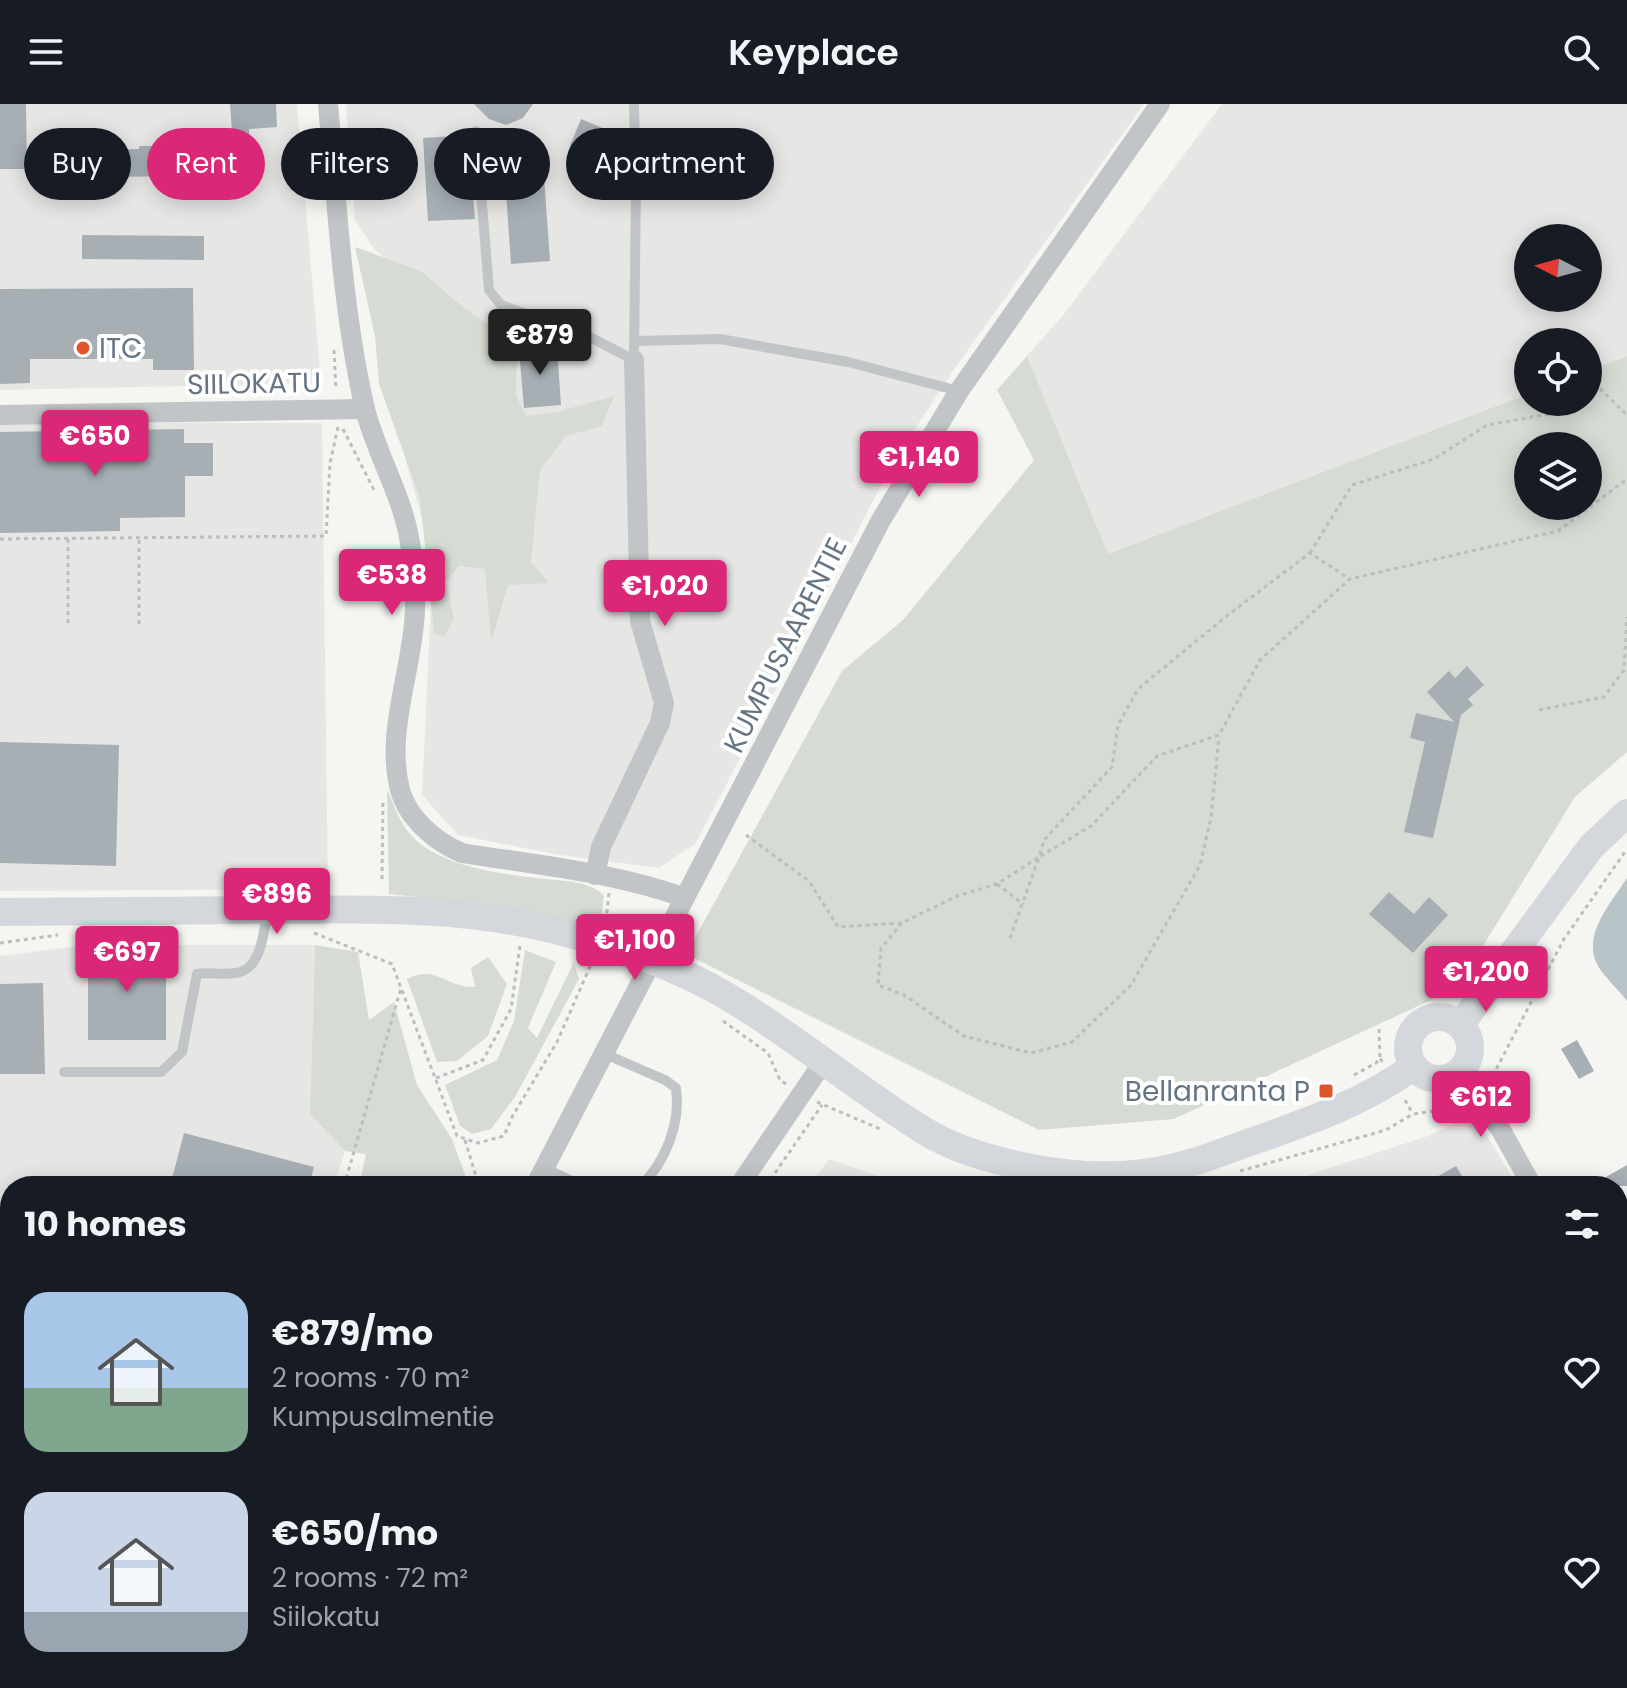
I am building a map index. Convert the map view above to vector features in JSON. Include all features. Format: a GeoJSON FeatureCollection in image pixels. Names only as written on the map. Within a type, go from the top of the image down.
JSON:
{"type":"FeatureCollection","features":[{"type":"Feature","properties":{"kind":"main road"},"geometry":{"type":"LineString","coordinates":[[1461,1024],[1591,847],[1627,813]]}},
{"type":"Feature","properties":{"kind":"main road"},"geometry":{"type":"LineString","coordinates":[[0,912],[370,909],[459,913],[557,931],[667,966],[727,996],[925,1132],[990,1160],[1080,1173],[1133,1175],[1188,1165],[1314,1120],[1383,1087],[1413,1067]]}},
{"type":"Feature","properties":{"kind":"main road"},"geometry":{"type":"LineString","coordinates":[[1435,1017],[1448,1018],[1461,1024],[1470,1039],[1470,1048],[1466,1065],[1460,1072],[1448,1079],[1438,1080],[1424,1076],[1413,1067],[1407,1050],[1414,1029],[1435,1017]]}},
{"type":"Feature","properties":{"kind":"street"},"geometry":{"type":"LineString","coordinates":[[328,104],[348,326],[365,409],[409,536],[415,610],[399,711],[396,754],[400,792],[415,819],[444,846],[462,853],[603,876],[659,888],[685,898]]}},
{"type":"Feature","properties":{"kind":"street","name":"KUMPUSAARENTIE"},"geometry":{"type":"LineString","coordinates":[[605,1054],[881,520],[959,391],[1160,104]]}},
{"type":"Feature","properties":{"kind":"street"},"geometry":{"type":"LineString","coordinates":[[603,876],[601,847],[660,723],[664,703],[640,621],[634,351]]}},
{"type":"Feature","properties":{"kind":"street","name":"SIILOKATU"},"geometry":{"type":"LineString","coordinates":[[0,415],[338,416],[365,409]]}},
{"type":"Feature","properties":{"kind":"street"},"geometry":{"type":"LineString","coordinates":[[541,1176],[605,1054]]}},
{"type":"Feature","properties":{"kind":"street"},"geometry":{"type":"LineString","coordinates":[[746,1176],[824,1061]]}},
{"type":"Feature","properties":{"kind":"street"},"geometry":{"type":"LineString","coordinates":[[1460,1072],[1501,1130],[1526,1176]]}},
{"type":"Feature","properties":{"kind":"lane"},"geometry":{"type":"LineString","coordinates":[[634,104],[634,351]]}},
{"type":"Feature","properties":{"kind":"lane"},"geometry":{"type":"LineString","coordinates":[[482,200],[489,290],[501,305],[634,351],[720,339],[848,362],[959,391]]}},
{"type":"Feature","properties":{"kind":"lane"},"geometry":{"type":"LineString","coordinates":[[64,1072],[161,1072],[182,1052],[197,974],[239,974],[248,968],[256,959],[267,910]]}},
{"type":"Feature","properties":{"kind":"lane"},"geometry":{"type":"LineString","coordinates":[[605,1054],[665,1080],[676,1088],[679,1107],[673,1133],[648,1176]]}},
{"type":"Feature","properties":{"kind":"path"},"geometry":{"type":"LineString","coordinates":[[0,539],[326,536],[330,463],[338,416],[333,343]]}},
{"type":"Feature","properties":{"kind":"path"},"geometry":{"type":"LineString","coordinates":[[1602,391],[1627,415]]}},
{"type":"Feature","properties":{"kind":"path"},"geometry":{"type":"LineString","coordinates":[[338,416],[378,497]]}},
{"type":"Feature","properties":{"kind":"path"},"geometry":{"type":"LineString","coordinates":[[1010,938],[1044,840],[1112,767],[1118,725],[1138,689],[1310,553],[1352,485],[1434,459],[1487,425],[1538,416]]}},
{"type":"Feature","properties":{"kind":"path"},"geometry":{"type":"LineString","coordinates":[[902,923],[881,948],[878,985],[904,995],[964,1036],[1031,1053],[1072,1042],[1131,985],[1200,865],[1211,818],[1219,735],[1260,660],[1350,579],[1558,531],[1627,479]]}},
{"type":"Feature","properties":{"kind":"path"},"geometry":{"type":"LineString","coordinates":[[139,538],[139,628]]}},
{"type":"Feature","properties":{"kind":"path"},"geometry":{"type":"LineString","coordinates":[[68,539],[68,627]]}},
{"type":"Feature","properties":{"kind":"path"},"geometry":{"type":"LineString","coordinates":[[1310,553],[1350,579]]}},
{"type":"Feature","properties":{"kind":"path"},"geometry":{"type":"LineString","coordinates":[[1539,710],[1604,697],[1624,670],[1627,617]]}},
{"type":"Feature","properties":{"kind":"path"},"geometry":{"type":"LineString","coordinates":[[746,835],[809,881],[838,927],[902,923],[957,896],[997,884],[1091,826],[1157,756],[1219,735]]}},
{"type":"Feature","properties":{"kind":"path"},"geometry":{"type":"LineString","coordinates":[[382,879],[383,792]]}},
{"type":"Feature","properties":{"kind":"path"},"geometry":{"type":"LineString","coordinates":[[1489,1083],[1564,939],[1627,849]]}},
{"type":"Feature","properties":{"kind":"path"},"geometry":{"type":"LineString","coordinates":[[602,932],[607,917],[603,876]]}},
{"type":"Feature","properties":{"kind":"path"},"geometry":{"type":"LineString","coordinates":[[997,884],[1023,904]]}},
{"type":"Feature","properties":{"kind":"path"},"geometry":{"type":"LineString","coordinates":[[310,931],[392,964],[457,1136],[478,1143],[504,1136],[557,1042],[593,960]]}},
{"type":"Feature","properties":{"kind":"path"},"geometry":{"type":"LineString","coordinates":[[436,1078],[483,1060],[511,1009],[520,943]]}},
{"type":"Feature","properties":{"kind":"path"},"geometry":{"type":"LineString","coordinates":[[347,1176],[401,988]]}},
{"type":"Feature","properties":{"kind":"path"},"geometry":{"type":"LineString","coordinates":[[1379,1029],[1380,1058]]}},
{"type":"Feature","properties":{"kind":"path"},"geometry":{"type":"LineString","coordinates":[[773,1176],[822,1105]]}},
{"type":"Feature","properties":{"kind":"path"},"geometry":{"type":"LineString","coordinates":[[1237,1171],[1386,1130],[1413,1114],[1456,1108]]}},
{"type":"Feature","properties":{"kind":"path"},"geometry":{"type":"LineString","coordinates":[[465,1140],[476,1176]]}},
{"type":"Feature","properties":{"kind":"shaded area"},"geometry":{"type":"Polygon","coordinates":[[[0,104],[297,104],[299,128],[281,128],[281,200],[305,200],[321,383],[0,390],[0,104]]]}},
{"type":"Feature","properties":{"kind":"shaded area"},"geometry":{"type":"Polygon","coordinates":[[[346,104],[1144,104],[957,365],[892,464],[696,843],[659,868],[560,855],[458,835],[422,795],[433,558],[389,401],[404,280],[372,246],[355,220],[353,200],[418,200],[418,128],[348,128],[346,104]]]}},
{"type":"Feature","properties":{"kind":"shaded area"},"geometry":{"type":"Polygon","coordinates":[[[1222,104],[1627,104],[1627,356],[1602,366],[1602,328],[1514,328],[1514,399],[1108,555],[1027,356],[1065,313],[1222,104]]]}},
{"type":"Feature","properties":{"kind":"shaded area"},"geometry":{"type":"Polygon","coordinates":[[[355,247],[421,271],[464,308],[517,344],[516,395],[526,416],[557,412],[614,396],[602,426],[566,436],[540,470],[531,562],[549,583],[508,585],[491,643],[485,569],[459,566],[446,582],[454,619],[444,637],[434,633],[420,499],[379,384],[375,336],[355,247]]]}},
{"type":"Feature","properties":{"kind":"shaded area"},"geometry":{"type":"Polygon","coordinates":[[[1027,356],[1108,554],[1514,399],[1514,416],[1602,416],[1602,366],[1627,356],[1627,752],[1575,797],[1457,988],[1174,1119],[1039,1130],[686,954],[842,671],[904,619],[1034,460],[997,390],[1027,356]]]}},
{"type":"Feature","properties":{"kind":"shaded area"},"geometry":{"type":"Polygon","coordinates":[[[0,422],[322,423],[328,889],[0,891],[0,422]]]}},
{"type":"Feature","properties":{"kind":"shaded area"},"geometry":{"type":"Polygon","coordinates":[[[387,790],[406,829],[433,852],[470,866],[576,883],[599,891],[604,896],[600,927],[489,905],[389,894],[387,790]]]}},
{"type":"Feature","properties":{"kind":"shaded area"},"geometry":{"type":"Polygon","coordinates":[[[1627,878],[1627,1001],[1598,966],[1593,943],[1600,920],[1627,878]]]}},
{"type":"Feature","properties":{"kind":"shaded area"},"geometry":{"type":"Polygon","coordinates":[[[87,945],[315,945],[310,1114],[345,1151],[337,1176],[0,1176],[0,956],[87,945]]]}},
{"type":"Feature","properties":{"kind":"shaded area"},"geometry":{"type":"Polygon","coordinates":[[[315,945],[358,952],[369,1020],[394,1002],[417,1085],[452,1139],[465,1176],[361,1176],[366,1154],[345,1151],[310,1114],[315,945]]]}},
{"type":"Feature","properties":{"kind":"shaded area"},"geometry":{"type":"Polygon","coordinates":[[[525,950],[556,962],[528,1028],[537,1038],[574,962],[579,979],[515,1097],[491,1129],[472,1134],[460,1126],[445,1085],[497,1060],[514,1021],[525,950]]]}},
{"type":"Feature","properties":{"kind":"shaded area"},"geometry":{"type":"Polygon","coordinates":[[[488,957],[507,984],[488,1036],[457,1061],[437,1062],[407,979],[426,974],[475,987],[471,968],[488,957]]]}},
{"type":"Feature","properties":{"kind":"shaded area"},"geometry":{"type":"Polygon","coordinates":[[[1474,1115],[1512,1176],[1305,1176],[1428,1136],[1474,1115]]]}},
{"type":"Feature","properties":{"kind":"shaded area"},"geometry":{"type":"Polygon","coordinates":[[[829,1159],[877,1176],[816,1176],[829,1159]]]}},
{"type":"Feature","properties":{"kind":"building"},"geometry":{"type":"Polygon","coordinates":[[[0,104],[26,104],[24,169],[0,169],[0,104]]]}},
{"type":"Feature","properties":{"kind":"building"},"geometry":{"type":"Polygon","coordinates":[[[230,104],[276,104],[277,127],[232,128],[230,104]]]}},
{"type":"Feature","properties":{"kind":"building"},"geometry":{"type":"Polygon","coordinates":[[[474,104],[533,104],[523,118],[506,125],[489,119],[474,104]]]}},
{"type":"Feature","properties":{"kind":"building"},"geometry":{"type":"Polygon","coordinates":[[[581,119],[603,128],[577,128],[581,119]]]}},
{"type":"Feature","properties":{"kind":"building"},"geometry":{"type":"Polygon","coordinates":[[[434,137],[434,200],[473,200],[475,219],[428,221],[423,138],[434,137]]]}},
{"type":"Feature","properties":{"kind":"building"},"geometry":{"type":"Polygon","coordinates":[[[139,146],[147,146],[147,177],[131,177],[131,149],[139,149],[139,146]]]}},
{"type":"Feature","properties":{"kind":"building"},"geometry":{"type":"Polygon","coordinates":[[[507,200],[546,200],[550,261],[511,264],[507,200]]]}},
{"type":"Feature","properties":{"kind":"building"},"geometry":{"type":"Polygon","coordinates":[[[82,235],[204,236],[204,260],[82,259],[82,235]]]}},
{"type":"Feature","properties":{"kind":"building"},"geometry":{"type":"Polygon","coordinates":[[[193,288],[194,370],[153,370],[153,359],[30,359],[30,383],[0,384],[0,289],[193,288]]]}},
{"type":"Feature","properties":{"kind":"building"},"geometry":{"type":"Polygon","coordinates":[[[557,347],[561,405],[524,408],[519,350],[557,347]]]}},
{"type":"Feature","properties":{"kind":"building"},"geometry":{"type":"Polygon","coordinates":[[[184,429],[184,443],[213,443],[213,476],[185,476],[185,517],[120,518],[120,531],[0,533],[0,432],[184,429]]]}},
{"type":"Feature","properties":{"kind":"building"},"geometry":{"type":"Polygon","coordinates":[[[1467,666],[1484,685],[1468,699],[1473,705],[1461,715],[1433,838],[1404,832],[1425,742],[1410,738],[1416,713],[1454,722],[1427,692],[1449,671],[1455,678],[1467,666]]]}},
{"type":"Feature","properties":{"kind":"building"},"geometry":{"type":"Polygon","coordinates":[[[0,742],[119,745],[116,866],[0,863],[0,742]]]}},
{"type":"Feature","properties":{"kind":"building"},"geometry":{"type":"Polygon","coordinates":[[[1389,892],[1414,914],[1429,897],[1448,915],[1413,953],[1369,914],[1389,892]]]}},
{"type":"Feature","properties":{"kind":"building"},"geometry":{"type":"Polygon","coordinates":[[[88,949],[166,949],[166,1040],[88,1040],[88,949]]]}},
{"type":"Feature","properties":{"kind":"building"},"geometry":{"type":"Polygon","coordinates":[[[43,983],[45,1074],[0,1074],[0,984],[43,983]]]}},
{"type":"Feature","properties":{"kind":"building"},"geometry":{"type":"Polygon","coordinates":[[[1577,1040],[1594,1071],[1579,1079],[1561,1049],[1577,1040]]]}},
{"type":"Feature","properties":{"kind":"building"},"geometry":{"type":"Polygon","coordinates":[[[184,1133],[314,1167],[312,1176],[173,1176],[184,1133]]]}},
{"type":"Feature","properties":{"kind":"building"},"geometry":{"type":"Polygon","coordinates":[[[1627,1165],[1627,1176],[1608,1176],[1627,1165]]]}},
{"type":"Feature","properties":{"kind":"building"},"geometry":{"type":"Polygon","coordinates":[[[1456,1166],[1462,1176],[1438,1176],[1456,1166]]]}},
{"type":"Feature","properties":{"kind":"place","name":"ITC"},"geometry":{"type":"Point","coordinates":[83,348]}},
{"type":"Feature","properties":{"kind":"place","name":"Bellanranta P"},"geometry":{"type":"Point","coordinates":[1326,1091]}}]}
